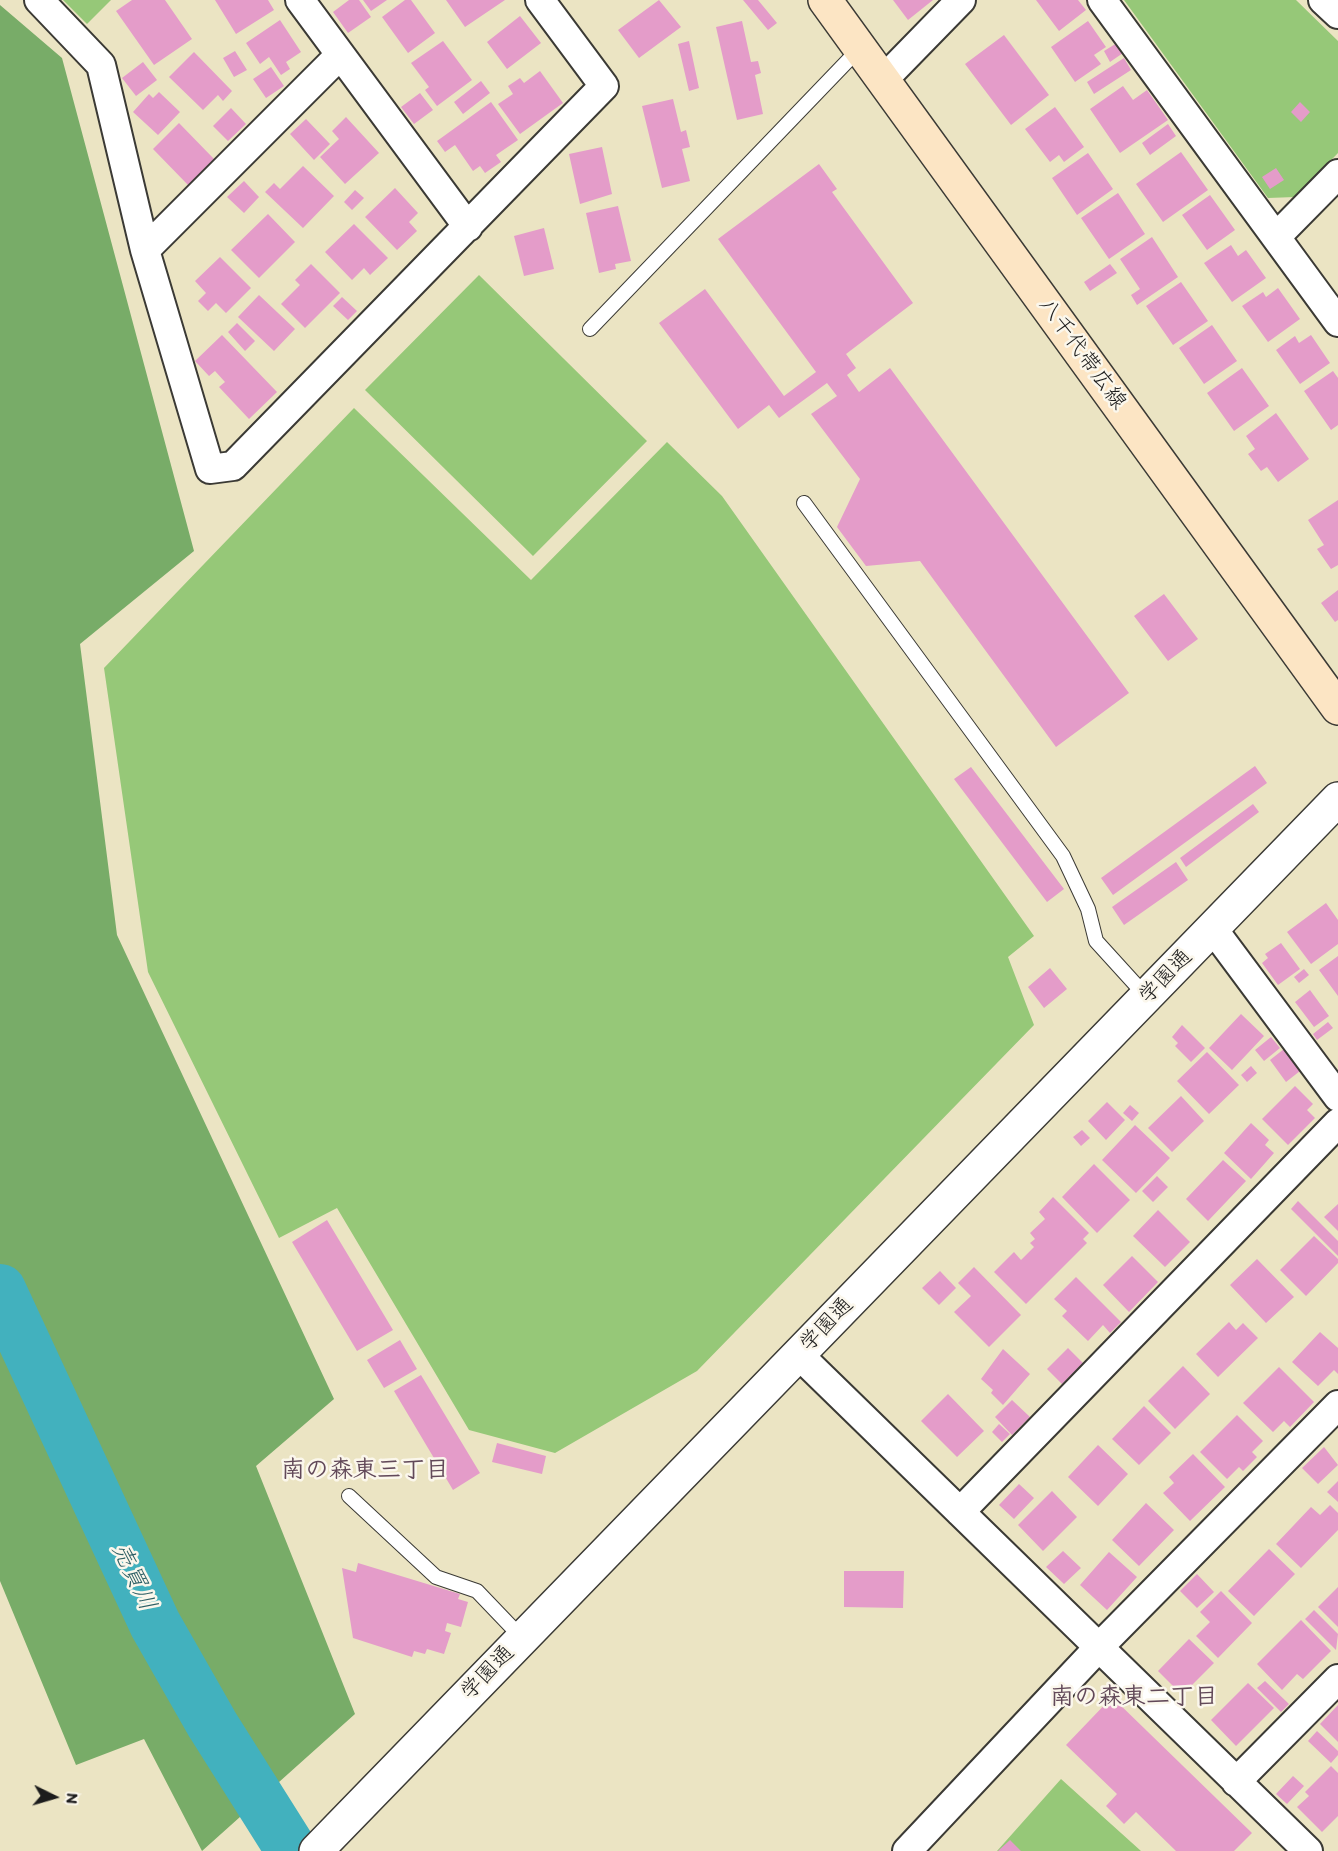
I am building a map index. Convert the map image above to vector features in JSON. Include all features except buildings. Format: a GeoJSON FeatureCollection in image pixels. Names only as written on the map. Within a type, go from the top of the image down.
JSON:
{"type":"FeatureCollection","features":[{"type":"Feature","properties":{"kind":"main road","name":"八千代帯広線"},"geometry":{"type":"LineString","coordinates":[[825,0],[1338,708]]}},
{"type":"Feature","properties":{"kind":"street"},"geometry":{"type":"LineString","coordinates":[[39,0],[101,65],[145,250],[210,470],[233,466],[604,86],[540,0]]}},
{"type":"Feature","properties":{"kind":"street"},"geometry":{"type":"LineString","coordinates":[[300,0],[468,227]]}},
{"type":"Feature","properties":{"kind":"street"},"geometry":{"type":"LineString","coordinates":[[883,80],[961,0]]}},
{"type":"Feature","properties":{"kind":"street"},"geometry":{"type":"LineString","coordinates":[[1102,0],[1338,322]]}},
{"type":"Feature","properties":{"kind":"street"},"geometry":{"type":"LineString","coordinates":[[1323,0],[1338,14]]}},
{"type":"Feature","properties":{"kind":"street"},"geometry":{"type":"LineString","coordinates":[[145,250],[340,55]]}},
{"type":"Feature","properties":{"kind":"street"},"geometry":{"type":"LineString","coordinates":[[1276,237],[1338,174]]}},
{"type":"Feature","properties":{"kind":"street","name":"学園通"},"geometry":{"type":"LineString","coordinates":[[316,1851],[1338,799]]}},
{"type":"Feature","properties":{"kind":"street"},"geometry":{"type":"LineString","coordinates":[[1213,929],[1338,1097]]}},
{"type":"Feature","properties":{"kind":"street"},"geometry":{"type":"LineString","coordinates":[[960,1512],[1338,1123]]}},
{"type":"Feature","properties":{"kind":"street"},"geometry":{"type":"LineString","coordinates":[[798,1354],[1308,1851]]}},
{"type":"Feature","properties":{"kind":"street"},"geometry":{"type":"LineString","coordinates":[[919,1847],[1100,1646],[1338,1405]]}},
{"type":"Feature","properties":{"kind":"street"},"geometry":{"type":"LineString","coordinates":[[1236,1782],[1338,1679]]}},
{"type":"Feature","properties":{"kind":"lane"},"geometry":{"type":"LineString","coordinates":[[590,328],[860,48]]}},
{"type":"Feature","properties":{"kind":"lane"},"geometry":{"type":"LineString","coordinates":[[804,503],[1063,856],[1088,909],[1096,941],[1147,996]]}},
{"type":"Feature","properties":{"kind":"lane"},"geometry":{"type":"LineString","coordinates":[[349,1496],[436,1577],[477,1592],[522,1638]]}},
{"type":"Feature","properties":{"kind":"green space"},"geometry":{"type":"Polygon","coordinates":[[[63,0],[111,0],[87,24],[63,0]]]}},
{"type":"Feature","properties":{"kind":"green space"},"geometry":{"type":"Polygon","coordinates":[[[1124,0],[1296,0],[1338,41],[1338,153],[1295,197],[1268,198],[1124,0]]]}},
{"type":"Feature","properties":{"kind":"green space"},"geometry":{"type":"Polygon","coordinates":[[[0,5],[62,58],[194,551],[80,644],[117,935],[334,1399],[256,1466],[355,1714],[202,1851],[144,1739],[76,1765],[0,1581],[0,5]]]}},
{"type":"Feature","properties":{"kind":"green space"},"geometry":{"type":"Polygon","coordinates":[[[479,275],[647,441],[533,556],[365,390],[479,275]]]}},
{"type":"Feature","properties":{"kind":"green space"},"geometry":{"type":"Polygon","coordinates":[[[354,408],[531,580],[667,442],[722,496],[1034,936],[1008,957],[1034,1025],[697,1371],[555,1453],[469,1430],[337,1208],[279,1238],[148,972],[104,668],[354,408]]]}},
{"type":"Feature","properties":{"kind":"green space"},"geometry":{"type":"Polygon","coordinates":[[[1061,1779],[1141,1851],[997,1851],[1061,1779]]]}},
{"type":"Feature","properties":{"kind":"waterway","name":"売買川"},"geometry":{"type":"LineString","coordinates":[[0,1290],[155,1624],[212,1724],[292,1851]]}},
{"type":"Feature","properties":{"kind":"district","name":"南の森東三丁目"},"geometry":{"type":"Point","coordinates":[365,1471]}},
{"type":"Feature","properties":{"kind":"district","name":"南の森東二丁目"},"geometry":{"type":"Point","coordinates":[1134,1698]}}]}
